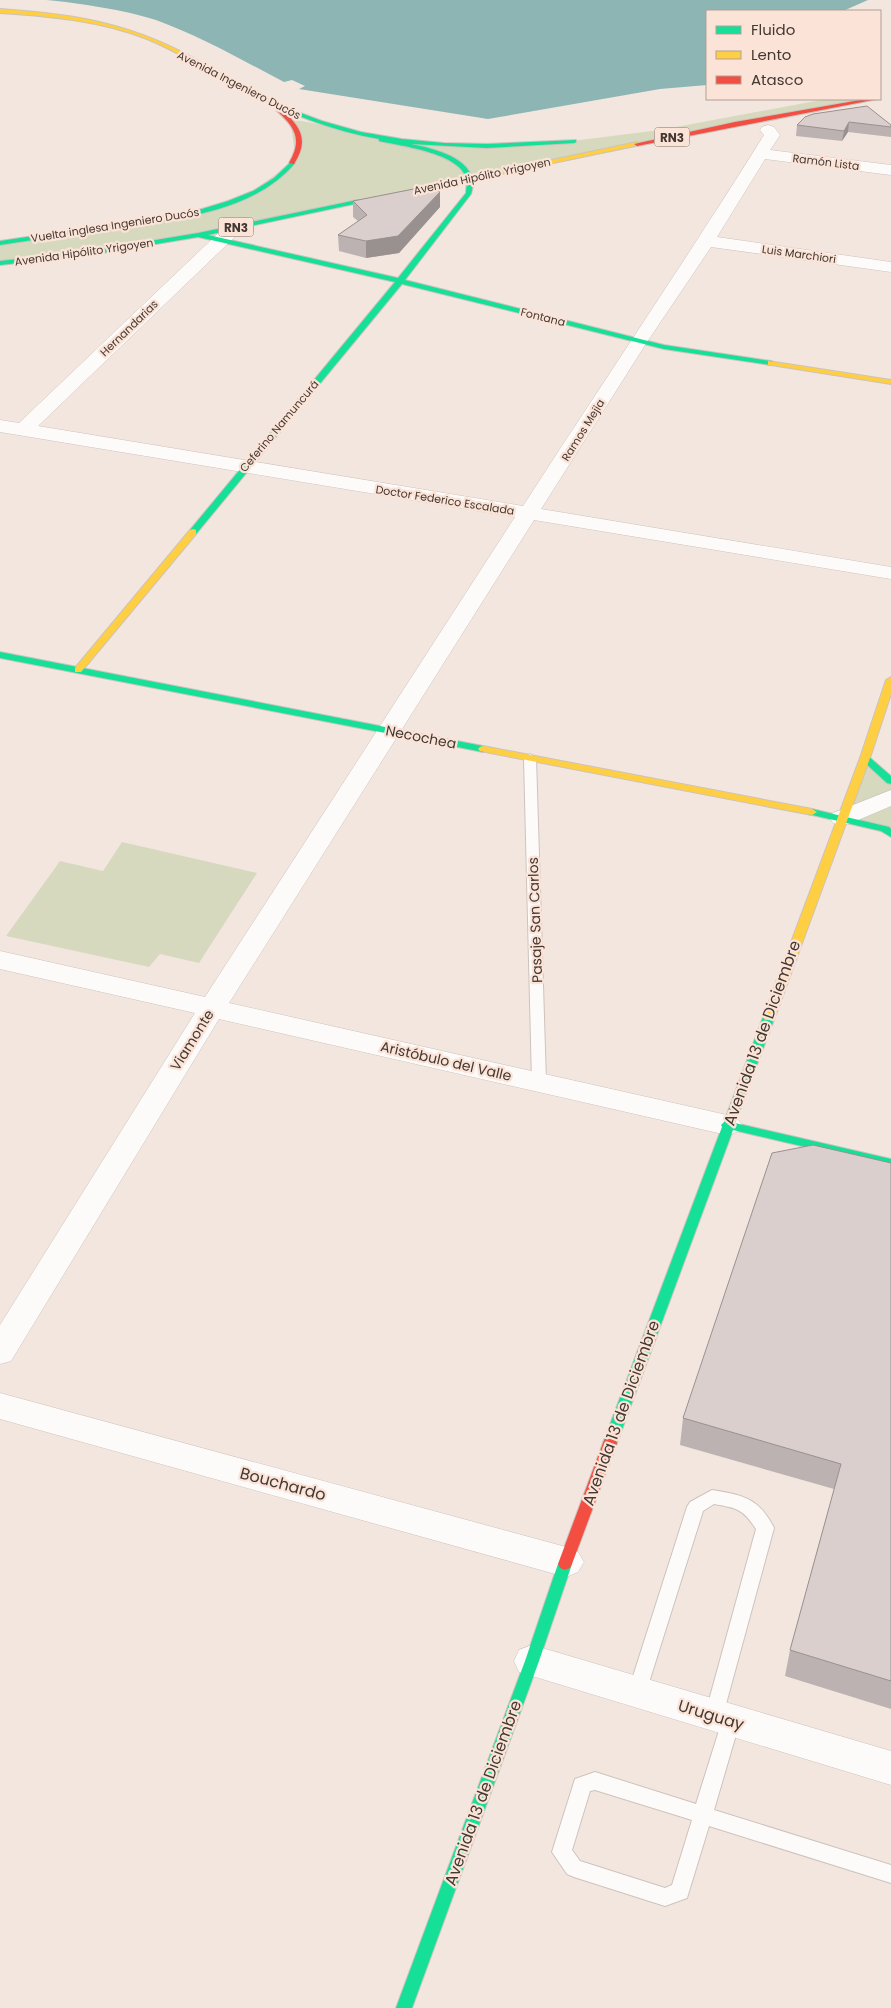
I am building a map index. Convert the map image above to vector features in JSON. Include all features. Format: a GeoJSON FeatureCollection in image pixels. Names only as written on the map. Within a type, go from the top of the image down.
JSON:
{"type":"FeatureCollection","features":[{"type":"Feature","properties":{"kind":"main road","name":"Avenida Ingeniero Ducós"},"geometry":{"type":"LineString","coordinates":[[0,11],[68,16],[130,32],[165,46],[271,104],[323,125],[380,138],[454,145],[517,146],[584,140]]}},
{"type":"Feature","properties":{"kind":"main road","name":"RN3"},"geometry":{"type":"LineString","coordinates":[[624,135],[821,100]]}},
{"type":"Feature","properties":{"kind":"main road","name":"Avenida Hipólito Yrigoyen"},"geometry":{"type":"LineString","coordinates":[[0,263],[90,253],[198,235],[229,233],[469,178],[856,100]]}},
{"type":"Feature","properties":{"kind":"main road","name":"Vuelta inglesa Ingeniero Ducós"},"geometry":{"type":"LineString","coordinates":[[0,243],[175,216],[218,206],[260,190],[291,166],[300,151],[299,133],[290,119],[271,104]]}},
{"type":"Feature","properties":{"kind":"main road"},"geometry":{"type":"LineString","coordinates":[[736,124],[768,130]]}},
{"type":"Feature","properties":{"kind":"main road"},"geometry":{"type":"LineString","coordinates":[[323,125],[424,149],[446,157],[462,166],[469,178]]}},
{"type":"Feature","properties":{"kind":"main road"},"geometry":{"type":"LineString","coordinates":[[511,157],[660,130]]}},
{"type":"Feature","properties":{"kind":"main road"},"geometry":{"type":"LineString","coordinates":[[442,169],[476,163]]}},
{"type":"Feature","properties":{"kind":"main road","name":"Ceferino Namuncurá"},"geometry":{"type":"LineString","coordinates":[[78,670],[466,199],[471,188],[469,178]]}},
{"type":"Feature","properties":{"kind":"main road"},"geometry":{"type":"LineString","coordinates":[[0,257],[13,249],[24,246],[185,221],[261,204]]}},
{"type":"Feature","properties":{"kind":"main road","name":"Fontana"},"geometry":{"type":"LineString","coordinates":[[198,235],[229,233],[400,281],[638,342],[891,382]]}},
{"type":"Feature","properties":{"kind":"main road","name":"Necochea"},"geometry":{"type":"LineString","coordinates":[[0,655],[842,818],[885,829],[891,834]]}},
{"type":"Feature","properties":{"kind":"main road","name":"Avenida 13 de Diciembre"},"geometry":{"type":"LineString","coordinates":[[404,2008],[532,1661],[566,1562],[842,818],[891,680]]}},
{"type":"Feature","properties":{"kind":"main road"},"geometry":{"type":"LineString","coordinates":[[864,758],[891,781]]}},
{"type":"Feature","properties":{"kind":"main road","name":"Aristóbulo del Valle"},"geometry":{"type":"LineString","coordinates":[[728,1125],[891,1163]]}},
{"type":"Feature","properties":{"kind":"street","name":"Ramos Mejia"},"geometry":{"type":"LineString","coordinates":[[390,731],[638,342],[706,241],[772,135],[768,130]]}},
{"type":"Feature","properties":{"kind":"street","name":"Ramón Lista"},"geometry":{"type":"LineString","coordinates":[[760,154],[891,170]]}},
{"type":"Feature","properties":{"kind":"street","name":"Hernandarias"},"geometry":{"type":"LineString","coordinates":[[23,430],[229,233]]}},
{"type":"Feature","properties":{"kind":"street","name":"Luis Marchiori"},"geometry":{"type":"LineString","coordinates":[[706,241],[891,267]]}},
{"type":"Feature","properties":{"kind":"street","name":"Doctor Federico Escalada"},"geometry":{"type":"LineString","coordinates":[[0,426],[245,468],[891,573]]}},
{"type":"Feature","properties":{"kind":"street","name":"Viamonte"},"geometry":{"type":"LineString","coordinates":[[0,1352],[211,1009],[390,731]]}},
{"type":"Feature","properties":{"kind":"street"},"geometry":{"type":"LineString","coordinates":[[842,818],[891,797]]}},
{"type":"Feature","properties":{"kind":"street","name":"Aristóbulo del Valle"},"geometry":{"type":"LineString","coordinates":[[0,960],[728,1125]]}},
{"type":"Feature","properties":{"kind":"street","name":"Bouchardo"},"geometry":{"type":"LineString","coordinates":[[0,1406],[566,1562]]}},
{"type":"Feature","properties":{"kind":"street","name":"Uruguay"},"geometry":{"type":"LineString","coordinates":[[532,1661],[891,1768]]}},
{"type":"Feature","properties":{"kind":"lane","name":"Pasaje San Carlos"},"geometry":{"type":"LineString","coordinates":[[530,758],[540,1082]]}},
{"type":"Feature","properties":{"kind":"lane"},"geometry":{"type":"LineString","coordinates":[[637,1692],[696,1507],[712,1497],[735,1501],[754,1510],[765,1528],[722,1718],[704,1816],[680,1892],[665,1897],[574,1868],[562,1852],[582,1785],[595,1781],[704,1816],[891,1874]]}},
{"type":"Feature","properties":{"kind":"green space"},"geometry":{"type":"Polygon","coordinates":[[[821,100],[870,100],[198,235],[0,263],[0,243],[175,216],[244,197],[296,160],[290,119],[424,143],[564,142],[660,130],[821,100]]]}},
{"type":"Feature","properties":{"kind":"green space"},"geometry":{"type":"Polygon","coordinates":[[[865,758],[891,781],[891,834],[842,818],[865,758]]]}},
{"type":"Feature","properties":{"kind":"green space"},"geometry":{"type":"Polygon","coordinates":[[[122,842],[257,873],[199,963],[160,954],[149,967],[6,936],[60,861],[103,871],[122,842]]]}},
{"type":"Feature","properties":{"kind":"water"},"geometry":{"type":"Polygon","coordinates":[[[46,0],[868,0],[845,10],[706,10],[706,85],[660,89],[488,119],[299,89],[305,86],[292,80],[284,82],[172,26],[130,13],[46,0]]]}},
{"type":"Feature","properties":{"kind":"building"},"geometry":{"type":"Polygon","coordinates":[[[867,106],[891,125],[891,127],[849,122],[844,131],[797,125],[805,117],[813,114],[867,106]]]}},
{"type":"Feature","properties":{"kind":"building"},"geometry":{"type":"Polygon","coordinates":[[[429,186],[440,192],[398,236],[366,241],[338,235],[367,215],[353,201],[429,186]]]}},
{"type":"Feature","properties":{"kind":"building"},"geometry":{"type":"Polygon","coordinates":[[[813,1145],[891,1163],[891,1681],[790,1650],[841,1464],[683,1418],[772,1153],[813,1145]]]}},
{"type":"Feature","properties":{"kind":"traffic: fast"},"geometry":{"type":"LineString","coordinates":[[240,87],[279,107],[320,122],[361,134],[402,141],[444,145],[487,146],[574,141]]}},
{"type":"Feature","properties":{"kind":"traffic: fast"},"geometry":{"type":"LineString","coordinates":[[193,532],[400,281],[469,193],[470,181],[466,171],[458,163],[418,147],[381,140]]}},
{"type":"Feature","properties":{"kind":"traffic: fast"},"geometry":{"type":"LineString","coordinates":[[0,243],[175,217],[231,203],[255,192],[276,179],[292,163]]}},
{"type":"Feature","properties":{"kind":"traffic: fast"},"geometry":{"type":"LineString","coordinates":[[0,263],[90,253],[198,235],[357,202]]}},
{"type":"Feature","properties":{"kind":"traffic: fast"},"geometry":{"type":"LineString","coordinates":[[198,235],[400,281],[664,347],[771,363]]}},
{"type":"Feature","properties":{"kind":"traffic: fast"},"geometry":{"type":"LineString","coordinates":[[0,655],[483,749]]}},
{"type":"Feature","properties":{"kind":"traffic: fast"},"geometry":{"type":"LineString","coordinates":[[865,758],[891,781]]}},
{"type":"Feature","properties":{"kind":"traffic: fast"},"geometry":{"type":"LineString","coordinates":[[812,812],[885,829],[891,834]]}},
{"type":"Feature","properties":{"kind":"traffic: fast"},"geometry":{"type":"LineString","coordinates":[[610,1443],[769,1017]]}},
{"type":"Feature","properties":{"kind":"traffic: fast"},"geometry":{"type":"LineString","coordinates":[[727,1125],[891,1163]]}},
{"type":"Feature","properties":{"kind":"traffic: fast"},"geometry":{"type":"LineString","coordinates":[[404,2008],[532,1661],[565,1564]]}},
{"type":"Feature","properties":{"kind":"traffic: slow"},"geometry":{"type":"LineString","coordinates":[[0,11],[76,18],[113,26],[149,38],[172,49],[240,87]]}},
{"type":"Feature","properties":{"kind":"traffic: slow"},"geometry":{"type":"LineString","coordinates":[[357,202],[637,144]]}},
{"type":"Feature","properties":{"kind":"traffic: slow"},"geometry":{"type":"LineString","coordinates":[[771,363],[891,382]]}},
{"type":"Feature","properties":{"kind":"traffic: slow"},"geometry":{"type":"LineString","coordinates":[[78,670],[193,532]]}},
{"type":"Feature","properties":{"kind":"traffic: slow"},"geometry":{"type":"LineString","coordinates":[[769,1017],[865,758],[891,680]]}},
{"type":"Feature","properties":{"kind":"traffic: slow"},"geometry":{"type":"LineString","coordinates":[[483,749],[812,812]]}},
{"type":"Feature","properties":{"kind":"traffic: jam"},"geometry":{"type":"LineString","coordinates":[[637,144],[869,100]]}},
{"type":"Feature","properties":{"kind":"traffic: jam"},"geometry":{"type":"LineString","coordinates":[[278,109],[295,127],[300,140],[297,155],[292,163]]}},
{"type":"Feature","properties":{"kind":"traffic: jam"},"geometry":{"type":"LineString","coordinates":[[565,1564],[610,1443]]}}]}
